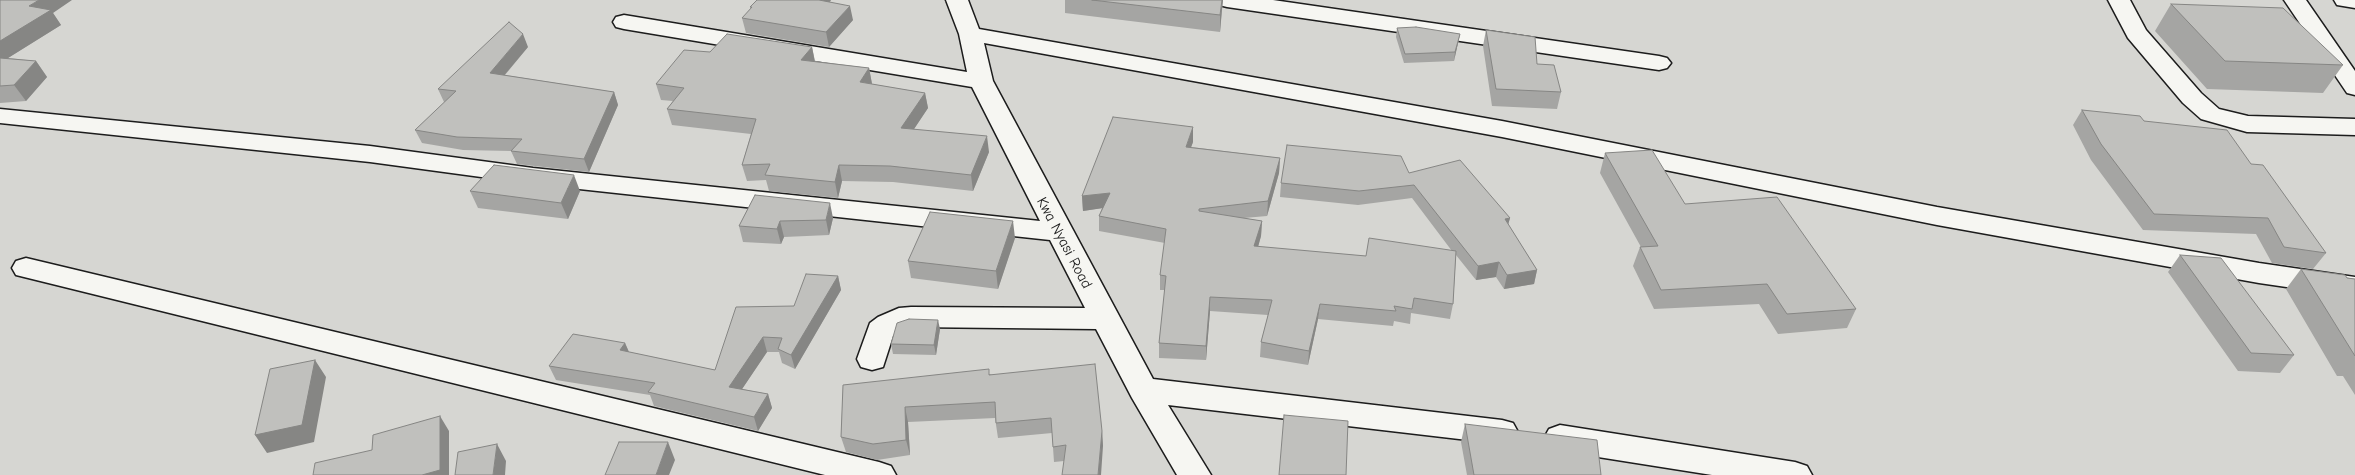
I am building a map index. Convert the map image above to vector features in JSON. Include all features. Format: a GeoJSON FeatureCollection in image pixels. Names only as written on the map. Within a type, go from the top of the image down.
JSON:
{"type":"FeatureCollection","features":[{"type":"Feature","properties":{"kind":"street","name":"Kwa Nyasi Road"},"geometry":{"type":"LineString","coordinates":[[957,0],[970,34],[981,81],[1105,319],[1194,475]]}},
{"type":"Feature","properties":{"kind":"street"},"geometry":{"type":"LineString","coordinates":[[1227,0],[1659,62]]}},
{"type":"Feature","properties":{"kind":"street"},"geometry":{"type":"LineString","coordinates":[[2119,0],[2136,33],[2192,98],[2210,114],[2247,124],[2355,127]]}},
{"type":"Feature","properties":{"kind":"street"},"geometry":{"type":"LineString","coordinates":[[2295,0],[2355,88]]}},
{"type":"Feature","properties":{"kind":"street"},"geometry":{"type":"LineString","coordinates":[[2345,0],[2355,1]]}},
{"type":"Feature","properties":{"kind":"street"},"geometry":{"type":"LineString","coordinates":[[624,22],[981,81]]}},
{"type":"Feature","properties":{"kind":"street"},"geometry":{"type":"LineString","coordinates":[[970,34],[1502,129],[1936,216],[2258,273],[2355,288]]}},
{"type":"Feature","properties":{"kind":"street"},"geometry":{"type":"LineString","coordinates":[[0,116],[370,154],[533,176],[1058,232]]}},
{"type":"Feature","properties":{"kind":"street"},"geometry":{"type":"LineString","coordinates":[[26,268],[879,475]]}},
{"type":"Feature","properties":{"kind":"street"},"geometry":{"type":"LineString","coordinates":[[872,359],[880,331],[888,324],[899,319],[911,317],[1105,319]]}},
{"type":"Feature","properties":{"kind":"street"},"geometry":{"type":"LineString","coordinates":[[1144,390],[1604,444],[1795,475]]}},
{"type":"Feature","properties":{"kind":"shaded area"},"geometry":{"type":"Polygon","coordinates":[[[0,0],[2355,0],[2355,475],[0,475],[0,0]]]}},
{"type":"Feature","properties":{"kind":"building"},"geometry":{"type":"Polygon","coordinates":[[[0,0],[39,0],[29,6],[51,10],[0,41],[0,0]]]}},
{"type":"Feature","properties":{"kind":"building"},"geometry":{"type":"Polygon","coordinates":[[[757,0],[819,0],[850,6],[826,32],[742,18],[757,0]]]}},
{"type":"Feature","properties":{"kind":"building"},"geometry":{"type":"Polygon","coordinates":[[[1092,0],[1222,0],[1220,15],[1092,0]]]}},
{"type":"Feature","properties":{"kind":"building"},"geometry":{"type":"Polygon","coordinates":[[[2171,4],[2283,8],[2343,65],[2225,61],[2171,4]]]}},
{"type":"Feature","properties":{"kind":"building"},"geometry":{"type":"Polygon","coordinates":[[[509,22],[523,34],[490,73],[614,92],[584,159],[511,151],[522,139],[457,137],[415,130],[456,91],[438,89],[509,22]]]}},
{"type":"Feature","properties":{"kind":"building"},"geometry":{"type":"Polygon","coordinates":[[[1416,27],[1460,34],[1455,52],[1405,54],[1397,28],[1416,27]]]}},
{"type":"Feature","properties":{"kind":"building"},"geometry":{"type":"Polygon","coordinates":[[[1486,30],[1535,37],[1537,64],[1554,65],[1561,92],[1496,89],[1486,30]]]}},
{"type":"Feature","properties":{"kind":"building"},"geometry":{"type":"Polygon","coordinates":[[[727,34],[812,47],[801,60],[869,68],[860,82],[925,93],[901,128],[987,136],[971,175],[890,166],[839,165],[835,182],[765,175],[770,164],[742,165],[756,119],[667,109],[684,88],[656,84],[684,50],[710,52],[727,34]]]}},
{"type":"Feature","properties":{"kind":"building"},"geometry":{"type":"Polygon","coordinates":[[[0,58],[36,61],[14,85],[0,86],[0,58]]]}},
{"type":"Feature","properties":{"kind":"building"},"geometry":{"type":"Polygon","coordinates":[[[2082,110],[2140,116],[2144,121],[2227,130],[2251,164],[2263,165],[2326,253],[2284,247],[2268,218],[2154,214],[2101,144],[2082,110]]]}},
{"type":"Feature","properties":{"kind":"building"},"geometry":{"type":"Polygon","coordinates":[[[1113,117],[1193,127],[1186,147],[1280,158],[1268,201],[1199,209],[1199,211],[1262,221],[1254,246],[1366,256],[1369,238],[1456,251],[1453,304],[1414,298],[1412,309],[1394,306],[1396,311],[1320,304],[1309,351],[1261,342],[1272,300],[1210,297],[1206,346],[1159,343],[1166,276],[1160,275],[1166,229],[1099,216],[1110,193],[1082,196],[1113,117]]]}},
{"type":"Feature","properties":{"kind":"building"},"geometry":{"type":"Polygon","coordinates":[[[1287,145],[1401,156],[1409,173],[1460,160],[1510,218],[1505,219],[1537,270],[1507,275],[1499,262],[1478,266],[1414,185],[1359,191],[1281,183],[1287,145]]]}},
{"type":"Feature","properties":{"kind":"building"},"geometry":{"type":"Polygon","coordinates":[[[1652,150],[1685,204],[1777,197],[1856,309],[1787,314],[1767,284],[1661,290],[1640,247],[1658,246],[1605,153],[1652,150]]]}},
{"type":"Feature","properties":{"kind":"building"},"geometry":{"type":"Polygon","coordinates":[[[494,165],[574,175],[561,203],[470,191],[494,165]]]}},
{"type":"Feature","properties":{"kind":"building"},"geometry":{"type":"Polygon","coordinates":[[[755,195],[830,203],[826,220],[780,221],[777,229],[739,226],[755,195]]]}},
{"type":"Feature","properties":{"kind":"building"},"geometry":{"type":"Polygon","coordinates":[[[930,212],[1013,221],[996,271],[908,261],[930,212]]]}},
{"type":"Feature","properties":{"kind":"building"},"geometry":{"type":"Polygon","coordinates":[[[2180,255],[2221,258],[2294,355],[2251,353],[2180,255]]]}},
{"type":"Feature","properties":{"kind":"building"},"geometry":{"type":"Polygon","coordinates":[[[2301,269],[2345,275],[2347,278],[2355,279],[2355,356],[2301,269]]]}},
{"type":"Feature","properties":{"kind":"building"},"geometry":{"type":"Polygon","coordinates":[[[806,274],[838,276],[791,355],[778,349],[782,338],[763,337],[729,387],[768,394],[754,417],[648,392],[655,383],[549,366],[573,334],[625,343],[620,350],[715,370],[736,307],[794,306],[806,274]]]}},
{"type":"Feature","properties":{"kind":"building"},"geometry":{"type":"Polygon","coordinates":[[[909,319],[938,320],[934,345],[891,344],[897,323],[909,319]]]}},
{"type":"Feature","properties":{"kind":"building"},"geometry":{"type":"Polygon","coordinates":[[[315,360],[302,425],[255,435],[270,369],[315,360]]]}},
{"type":"Feature","properties":{"kind":"building"},"geometry":{"type":"Polygon","coordinates":[[[1095,364],[1102,431],[1098,475],[1062,475],[1066,445],[1053,447],[1051,418],[996,423],[995,402],[905,407],[906,440],[873,444],[841,437],[843,385],[989,369],[989,375],[1095,364]]]}},
{"type":"Feature","properties":{"kind":"building"},"geometry":{"type":"Polygon","coordinates":[[[1284,415],[1348,421],[1346,475],[1279,475],[1284,415]]]}},
{"type":"Feature","properties":{"kind":"building"},"geometry":{"type":"Polygon","coordinates":[[[440,416],[440,470],[422,475],[313,475],[315,463],[372,450],[373,435],[440,416]]]}},
{"type":"Feature","properties":{"kind":"building"},"geometry":{"type":"Polygon","coordinates":[[[1465,424],[1597,440],[1601,475],[1474,475],[1465,424]]]}},
{"type":"Feature","properties":{"kind":"building"},"geometry":{"type":"Polygon","coordinates":[[[619,442],[668,442],[656,475],[605,475],[619,442]]]}},
{"type":"Feature","properties":{"kind":"building"},"geometry":{"type":"Polygon","coordinates":[[[497,444],[493,475],[455,475],[458,452],[497,444]]]}}]}
